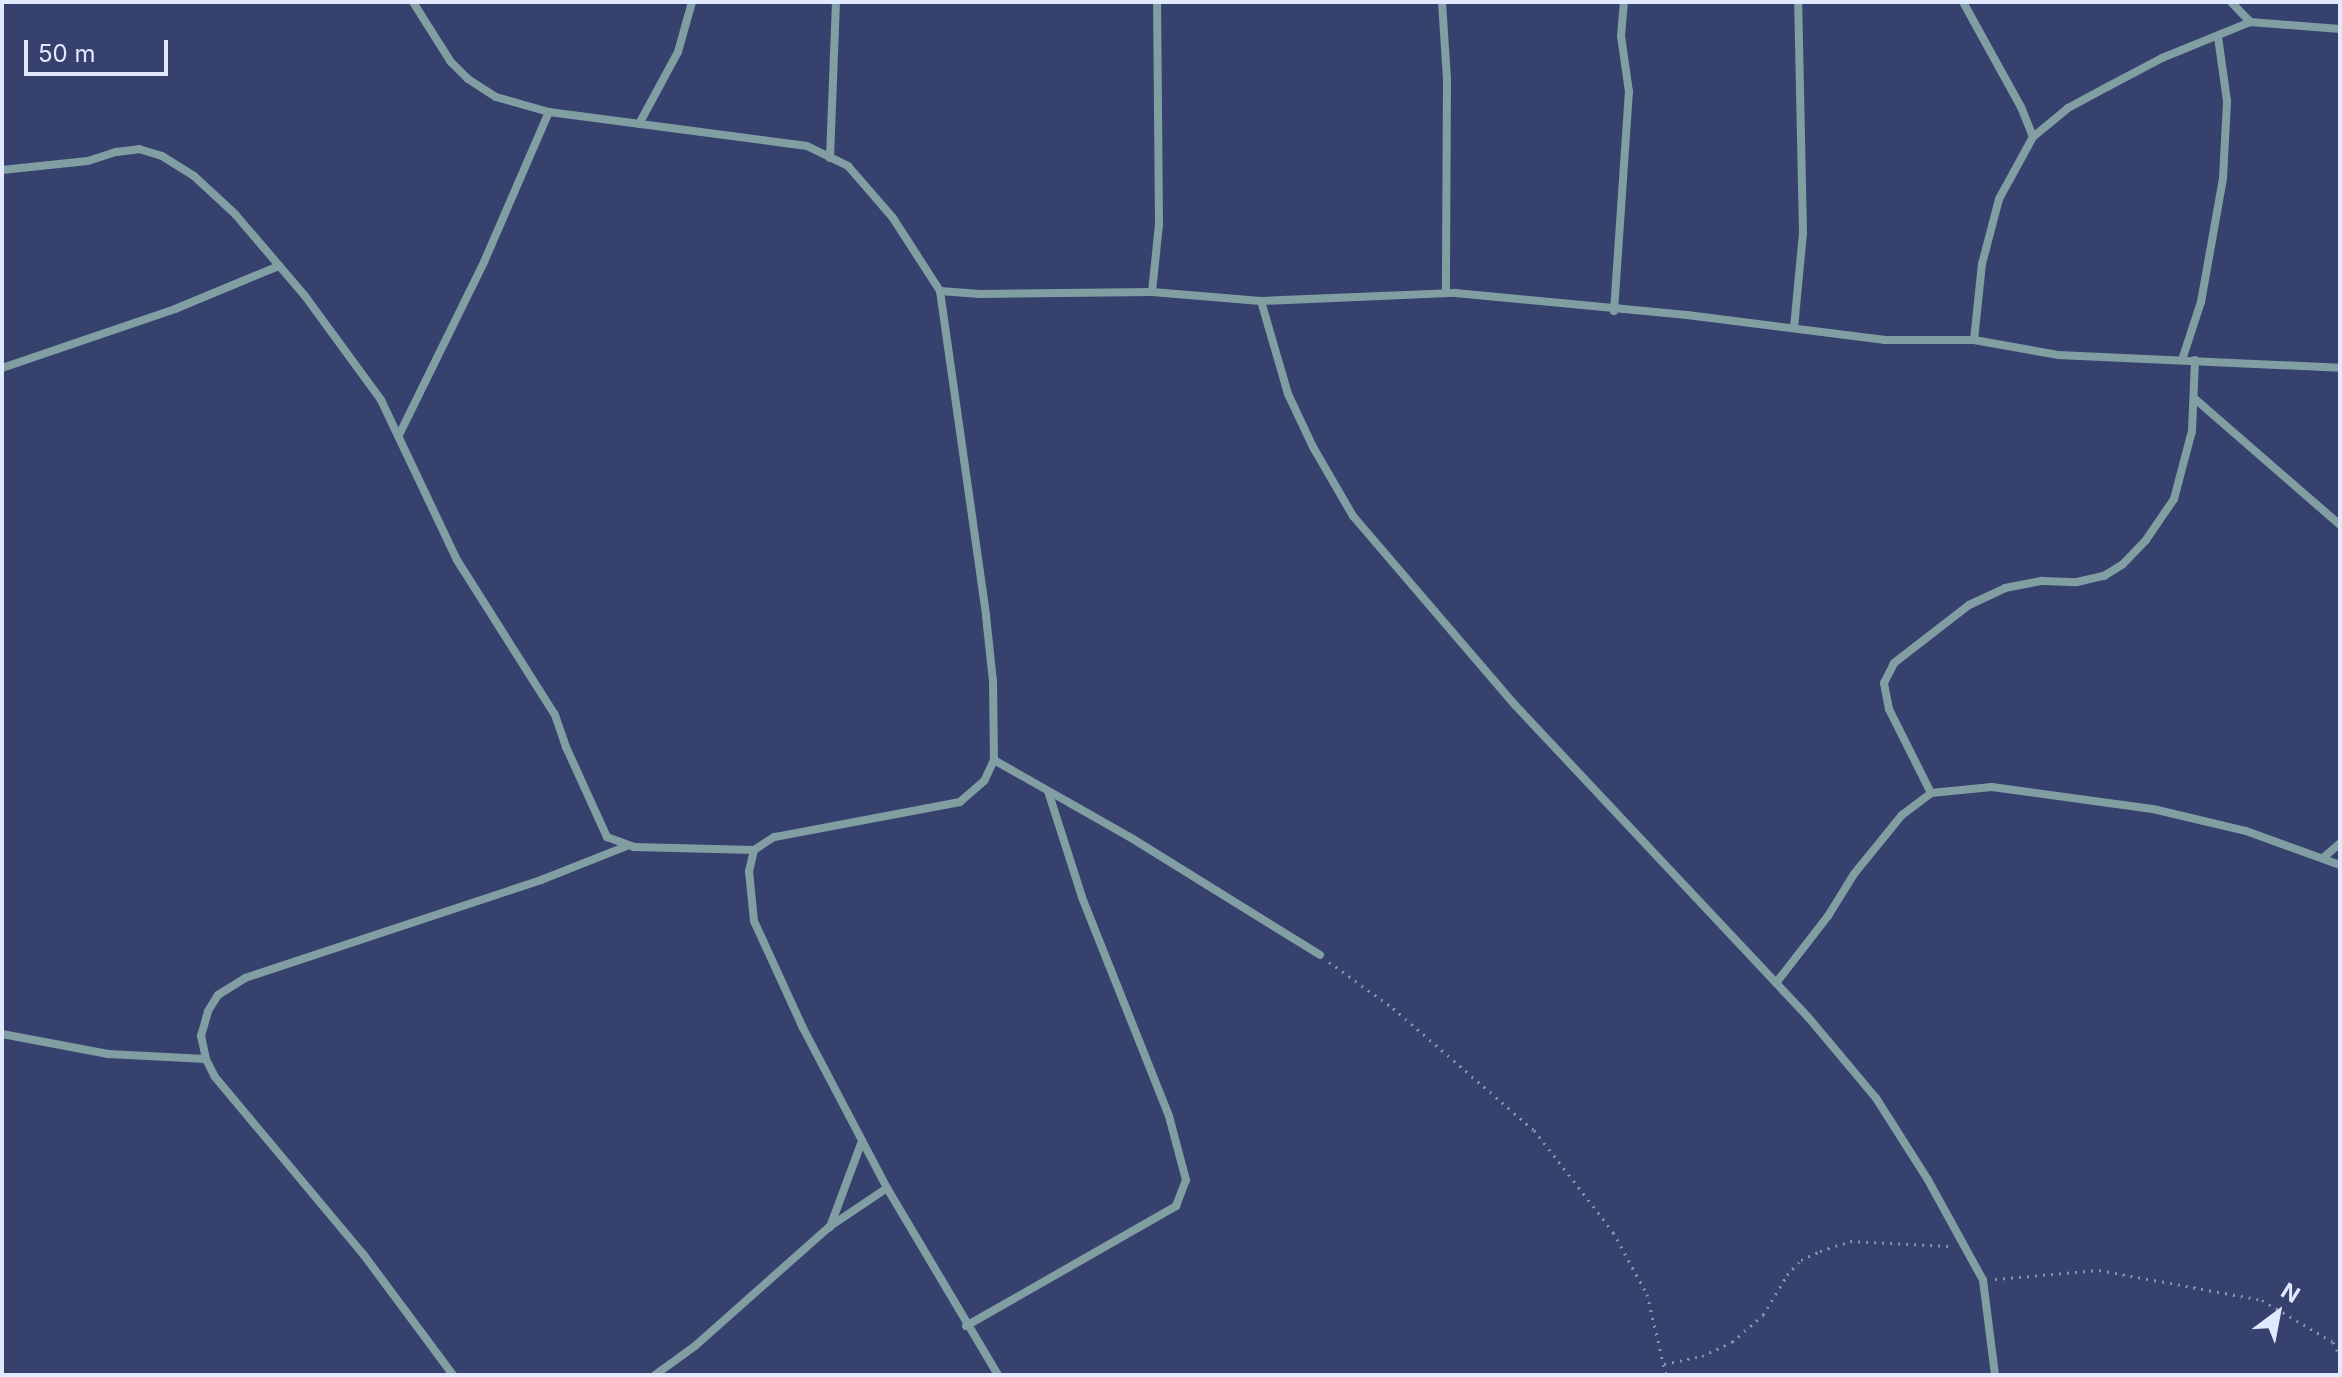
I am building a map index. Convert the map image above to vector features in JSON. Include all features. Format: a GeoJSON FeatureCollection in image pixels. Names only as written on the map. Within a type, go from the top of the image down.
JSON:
{"type":"FeatureCollection","features":[{"type":"Feature","properties":{"kind":"street"},"geometry":{"type":"LineString","coordinates":[[2,170],[88,161],[127,150],[162,156],[204,185],[235,214],[279,266],[381,400],[457,560],[555,715],[603,832],[616,843],[627,846],[754,850],[774,837],[960,802],[984,781],[994,760],[993,681],[940,291],[893,218],[848,166],[807,146],[549,112],[496,97],[468,79],[451,62],[413,2]]}},
{"type":"Feature","properties":{"kind":"street"},"geometry":{"type":"LineString","coordinates":[[639,124],[678,52],[692,2]]}},
{"type":"Feature","properties":{"kind":"street"},"geometry":{"type":"LineString","coordinates":[[830,158],[836,2]]}},
{"type":"Feature","properties":{"kind":"street"},"geometry":{"type":"LineString","coordinates":[[1152,292],[1159,224],[1157,2]]}},
{"type":"Feature","properties":{"kind":"street"},"geometry":{"type":"LineString","coordinates":[[1442,2],[1447,79],[1446,293]]}},
{"type":"Feature","properties":{"kind":"street"},"geometry":{"type":"LineString","coordinates":[[1614,311],[1629,92],[1621,36],[1624,2]]}},
{"type":"Feature","properties":{"kind":"street"},"geometry":{"type":"LineString","coordinates":[[1794,328],[1803,233],[1798,2]]}},
{"type":"Feature","properties":{"kind":"street"},"geometry":{"type":"LineString","coordinates":[[1963,2],[2021,107],[2033,137]]}},
{"type":"Feature","properties":{"kind":"street"},"geometry":{"type":"LineString","coordinates":[[2231,2],[2250,22]]}},
{"type":"Feature","properties":{"kind":"street"},"geometry":{"type":"LineString","coordinates":[[1974,340],[1982,264],[1999,199],[2033,137],[2068,108],[2162,58],[2250,22],[2340,29]]}},
{"type":"Feature","properties":{"kind":"street"},"geometry":{"type":"LineString","coordinates":[[2182,360],[2201,302],[2223,178],[2227,101],[2218,37]]}},
{"type":"Feature","properties":{"kind":"street"},"geometry":{"type":"LineString","coordinates":[[399,435],[484,262],[549,112]]}},
{"type":"Feature","properties":{"kind":"street"},"geometry":{"type":"LineString","coordinates":[[2,368],[175,309],[279,266]]}},
{"type":"Feature","properties":{"kind":"street"},"geometry":{"type":"LineString","coordinates":[[940,291],[980,294],[1152,292],[1261,301],[1446,293],[1885,340],[1974,340],[2058,355],[2340,368]]}},
{"type":"Feature","properties":{"kind":"street"},"geometry":{"type":"LineString","coordinates":[[1261,301],[1288,394],[1313,447],[1353,516],[1515,705],[1776,983],[1876,1098],[1983,1280],[1995,1375]]}},
{"type":"Feature","properties":{"kind":"street"},"geometry":{"type":"LineString","coordinates":[[1931,793],[1889,709],[1884,683],[1894,663],[1969,605],[2005,588],[2042,581],[2090,579],[2104,576],[2123,564],[2146,540],[2174,499],[2192,431],[2195,360]]}},
{"type":"Feature","properties":{"kind":"street"},"geometry":{"type":"LineString","coordinates":[[2194,398],[2340,525]]}},
{"type":"Feature","properties":{"kind":"street"},"geometry":{"type":"LineString","coordinates":[[994,760],[1193,875],[1320,955]]}},
{"type":"Feature","properties":{"kind":"street"},"geometry":{"type":"LineString","coordinates":[[1776,983],[1902,815],[1931,793],[1992,787],[2153,809],[2246,831],[2340,865]]}},
{"type":"Feature","properties":{"kind":"street"},"geometry":{"type":"LineString","coordinates":[[966,1326],[1176,1206],[1186,1180],[1169,1116],[1082,897],[1048,791]]}},
{"type":"Feature","properties":{"kind":"street"},"geometry":{"type":"LineString","coordinates":[[2323,858],[2340,843]]}},
{"type":"Feature","properties":{"kind":"street"},"geometry":{"type":"LineString","coordinates":[[453,1375],[363,1254],[325,1212],[270,1138],[215,1077],[206,1059],[201,1036],[208,1011],[218,995],[245,978],[541,880],[627,846]]}},
{"type":"Feature","properties":{"kind":"street"},"geometry":{"type":"LineString","coordinates":[[754,850],[749,871],[754,921],[803,1028],[887,1188],[966,1326],[998,1375]]}},
{"type":"Feature","properties":{"kind":"street"},"geometry":{"type":"LineString","coordinates":[[2,1034],[108,1054],[206,1059]]}},
{"type":"Feature","properties":{"kind":"street"},"geometry":{"type":"LineString","coordinates":[[829,1227],[862,1141]]}},
{"type":"Feature","properties":{"kind":"street"},"geometry":{"type":"LineString","coordinates":[[655,1375],[695,1346],[829,1227],[887,1188]]}},
{"type":"Feature","properties":{"kind":"path"},"geometry":{"type":"LineString","coordinates":[[1320,955],[1393,1008],[1534,1130],[1620,1244],[1647,1294],[1666,1375]]}},
{"type":"Feature","properties":{"kind":"path"},"geometry":{"type":"LineString","coordinates":[[1664,1364],[1702,1356],[1732,1342],[1763,1315],[1787,1275],[1801,1260],[1820,1251],[1850,1241],[1879,1240],[1965,1247]]}},
{"type":"Feature","properties":{"kind":"path"},"geometry":{"type":"LineString","coordinates":[[1983,1280],[2099,1270],[2262,1300],[2333,1342],[2340,1356]]}}]}
